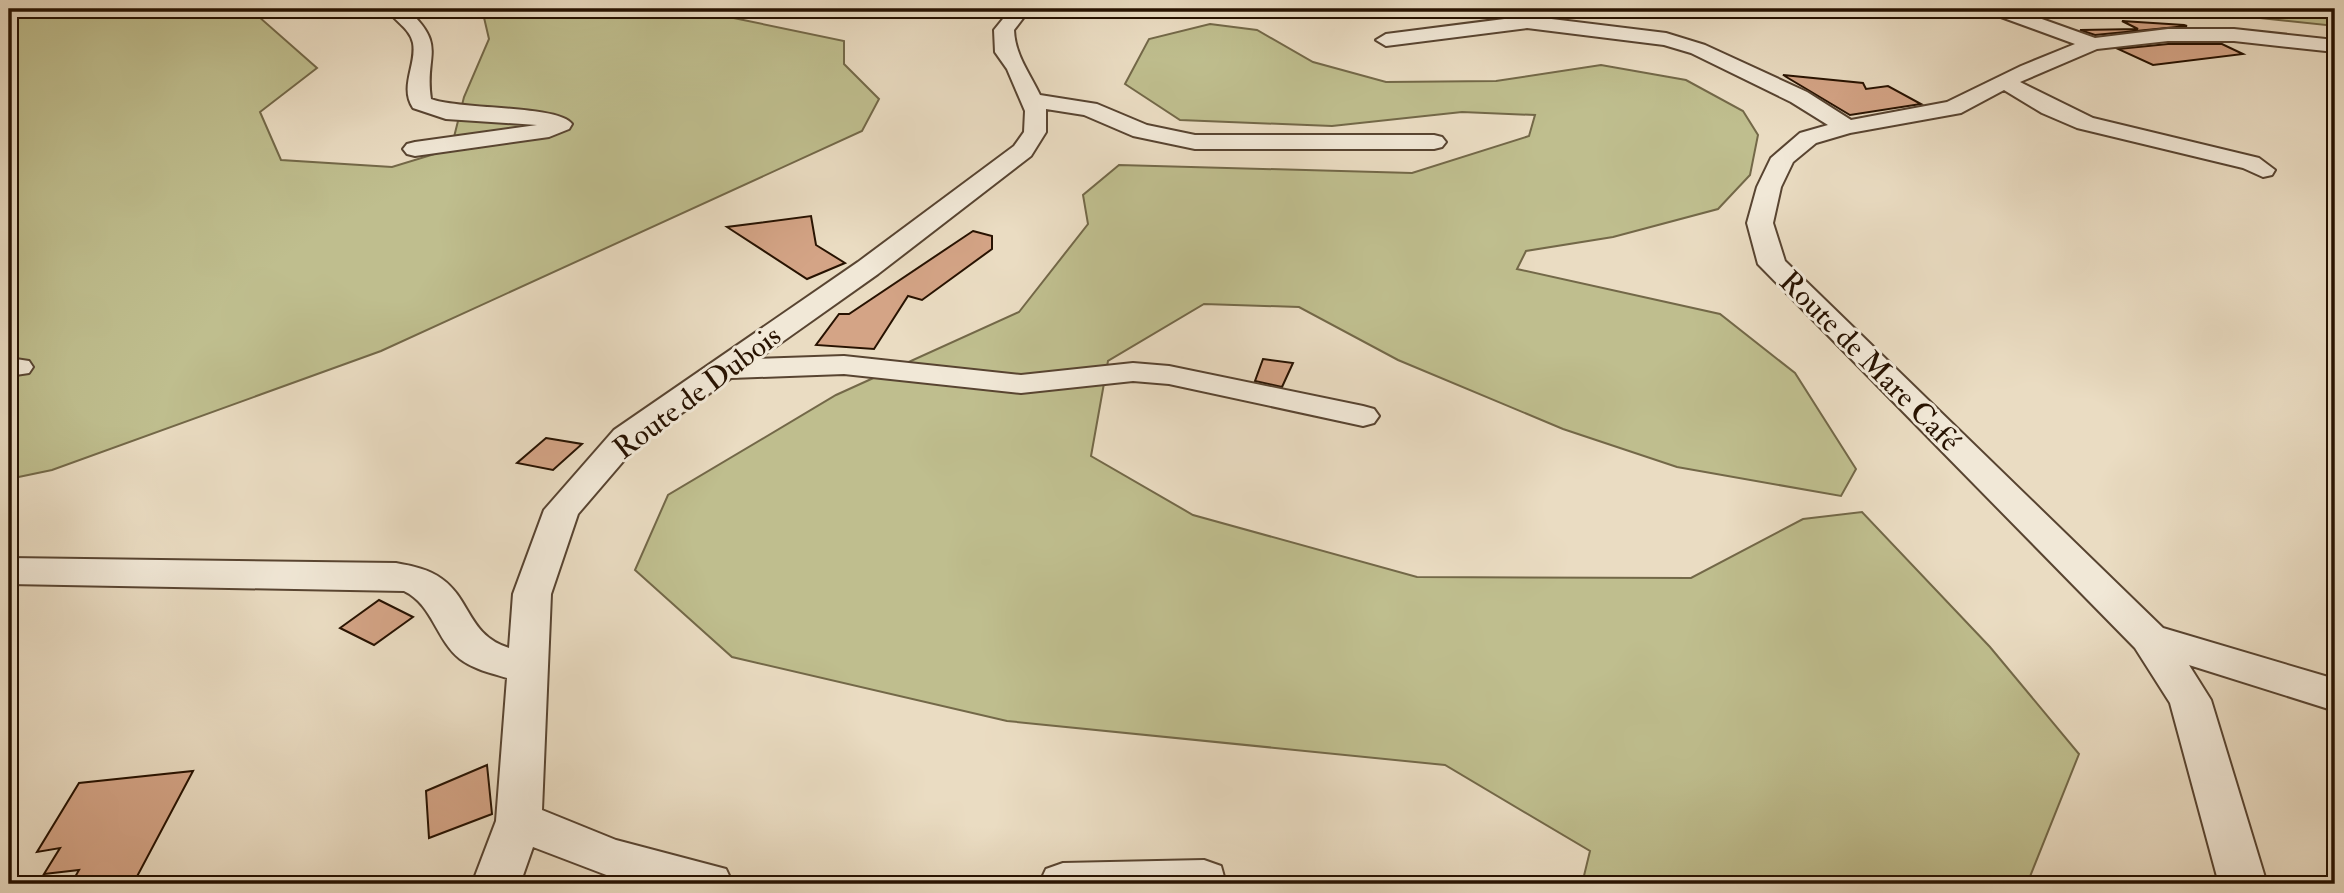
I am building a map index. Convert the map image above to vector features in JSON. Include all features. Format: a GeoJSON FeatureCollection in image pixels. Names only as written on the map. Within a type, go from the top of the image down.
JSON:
{"type":"FeatureCollection","features":[{"type":"Feature","properties":{"kind":"street"},"geometry":{"type":"LineString","coordinates":[[396,9],[421,32],[426,48],[416,83],[421,103],[446,112],[556,120],[561,124],[549,130],[415,149]]}},
{"type":"Feature","properties":{"kind":"street","name":"Route de Dubois"},"geometry":{"type":"LineString","coordinates":[[496,884],[519,821],[533,594],[562,510],[626,437],[868,268],[1023,151],[1035,132],[1035,111],[1017,68],[1005,52],[1004,30],[1021,9]]}},
{"type":"Feature","properties":{"kind":"street"},"geometry":{"type":"LineString","coordinates":[[1518,9],[1561,25]]}},
{"type":"Feature","properties":{"kind":"street"},"geometry":{"type":"LineString","coordinates":[[1997,9],[2093,44]]}},
{"type":"Feature","properties":{"kind":"street"},"geometry":{"type":"LineString","coordinates":[[1385,40],[1506,23],[1561,25],[1684,44],[1799,97],[1847,127]]}},
{"type":"Feature","properties":{"kind":"street","name":"Route de Mare Café"},"geometry":{"type":"LineString","coordinates":[[2244,884],[2190,700],[2150,638],[1772,264],[1760,223],[1769,187],[1783,158],[1808,138],[1847,127],[1953,108],[2028,70],[2093,44],[2168,35],[2234,35],[2335,46]]}},
{"type":"Feature","properties":{"kind":"street"},"geometry":{"type":"LineString","coordinates":[[2005,82],[2050,108],[2085,123],[2251,163],[2263,170]]}},
{"type":"Feature","properties":{"kind":"street"},"geometry":{"type":"LineString","coordinates":[[1031,100],[1089,108],[1140,131],[1195,142],[1434,142]]}},
{"type":"Feature","properties":{"kind":"street"},"geometry":{"type":"LineString","coordinates":[[724,369],[844,365],[1021,384],[1133,372],[1169,375],[1363,416]]}},
{"type":"Feature","properties":{"kind":"street"},"geometry":{"type":"LineString","coordinates":[[9,571],[396,576],[418,579],[429,585],[471,646],[491,658],[529,668]]}},
{"type":"Feature","properties":{"kind":"street"},"geometry":{"type":"LineString","coordinates":[[2150,638],[2335,695]]}},
{"type":"Feature","properties":{"kind":"street"},"geometry":{"type":"LineString","coordinates":[[519,821],[612,859],[709,884]]}},
{"type":"Feature","properties":{"kind":"street"},"geometry":{"type":"LineString","coordinates":[[1063,884],[1204,881]]}},
{"type":"Feature","properties":{"kind":"shaded area"},"geometry":{"type":"Polygon","coordinates":[[[9,9],[250,9],[317,68],[260,112],[281,160],[392,167],[451,149],[464,97],[489,39],[482,9],[728,9],[724,16],[844,41],[844,64],[879,99],[862,131],[381,351],[52,470],[9,479],[9,9]]]}},
{"type":"Feature","properties":{"kind":"shaded area"},"geometry":{"type":"Polygon","coordinates":[[[2176,9],[2335,9],[2335,26],[2176,9]]]}},
{"type":"Feature","properties":{"kind":"shaded area"},"geometry":{"type":"Polygon","coordinates":[[[1210,24],[1257,30],[1313,62],[1386,82],[1496,81],[1601,65],[1686,80],[1743,111],[1758,135],[1750,175],[1718,209],[1613,237],[1526,251],[1517,269],[1720,314],[1795,373],[1856,469],[1841,496],[1677,467],[1563,429],[1398,360],[1299,307],[1204,304],[1108,361],[1091,456],[1193,515],[1417,577],[1691,578],[1803,519],[1862,512],[1990,647],[2079,754],[2027,884],[1582,884],[1590,851],[1445,765],[1007,721],[732,657],[635,570],[668,495],[836,395],[1019,312],[1088,224],[1083,195],[1119,165],[1412,173],[1529,136],[1535,115],[1462,112],[1332,126],[1180,120],[1125,84],[1149,39],[1210,24]]]}},
{"type":"Feature","properties":{"kind":"building"},"geometry":{"type":"Polygon","coordinates":[[[2122,21],[2187,26],[2095,35],[2080,30],[2138,29],[2122,21]]]}},
{"type":"Feature","properties":{"kind":"building"},"geometry":{"type":"Polygon","coordinates":[[[2168,44],[2222,44],[2243,54],[2153,65],[2118,49],[2168,44]]]}},
{"type":"Feature","properties":{"kind":"building"},"geometry":{"type":"Polygon","coordinates":[[[1783,75],[1863,83],[1866,89],[1888,86],[1921,104],[1850,115],[1783,75]]]}},
{"type":"Feature","properties":{"kind":"building"},"geometry":{"type":"Polygon","coordinates":[[[811,216],[816,245],[845,263],[807,279],[727,227],[811,216]]]}},
{"type":"Feature","properties":{"kind":"building"},"geometry":{"type":"Polygon","coordinates":[[[973,231],[992,236],[992,249],[922,300],[908,296],[874,349],[816,345],[839,314],[849,314],[973,231]]]}},
{"type":"Feature","properties":{"kind":"building"},"geometry":{"type":"Polygon","coordinates":[[[1263,359],[1293,363],[1282,387],[1255,381],[1263,359]]]}},
{"type":"Feature","properties":{"kind":"building"},"geometry":{"type":"Polygon","coordinates":[[[546,438],[582,444],[553,470],[517,463],[546,438]]]}},
{"type":"Feature","properties":{"kind":"building"},"geometry":{"type":"Polygon","coordinates":[[[379,600],[413,617],[374,645],[340,628],[379,600]]]}},
{"type":"Feature","properties":{"kind":"building"},"geometry":{"type":"Polygon","coordinates":[[[487,765],[492,814],[429,838],[426,791],[487,765]]]}},
{"type":"Feature","properties":{"kind":"building"},"geometry":{"type":"Polygon","coordinates":[[[193,771],[133,884],[71,884],[79,870],[44,874],[60,848],[37,852],[79,783],[193,771]]]}}]}
